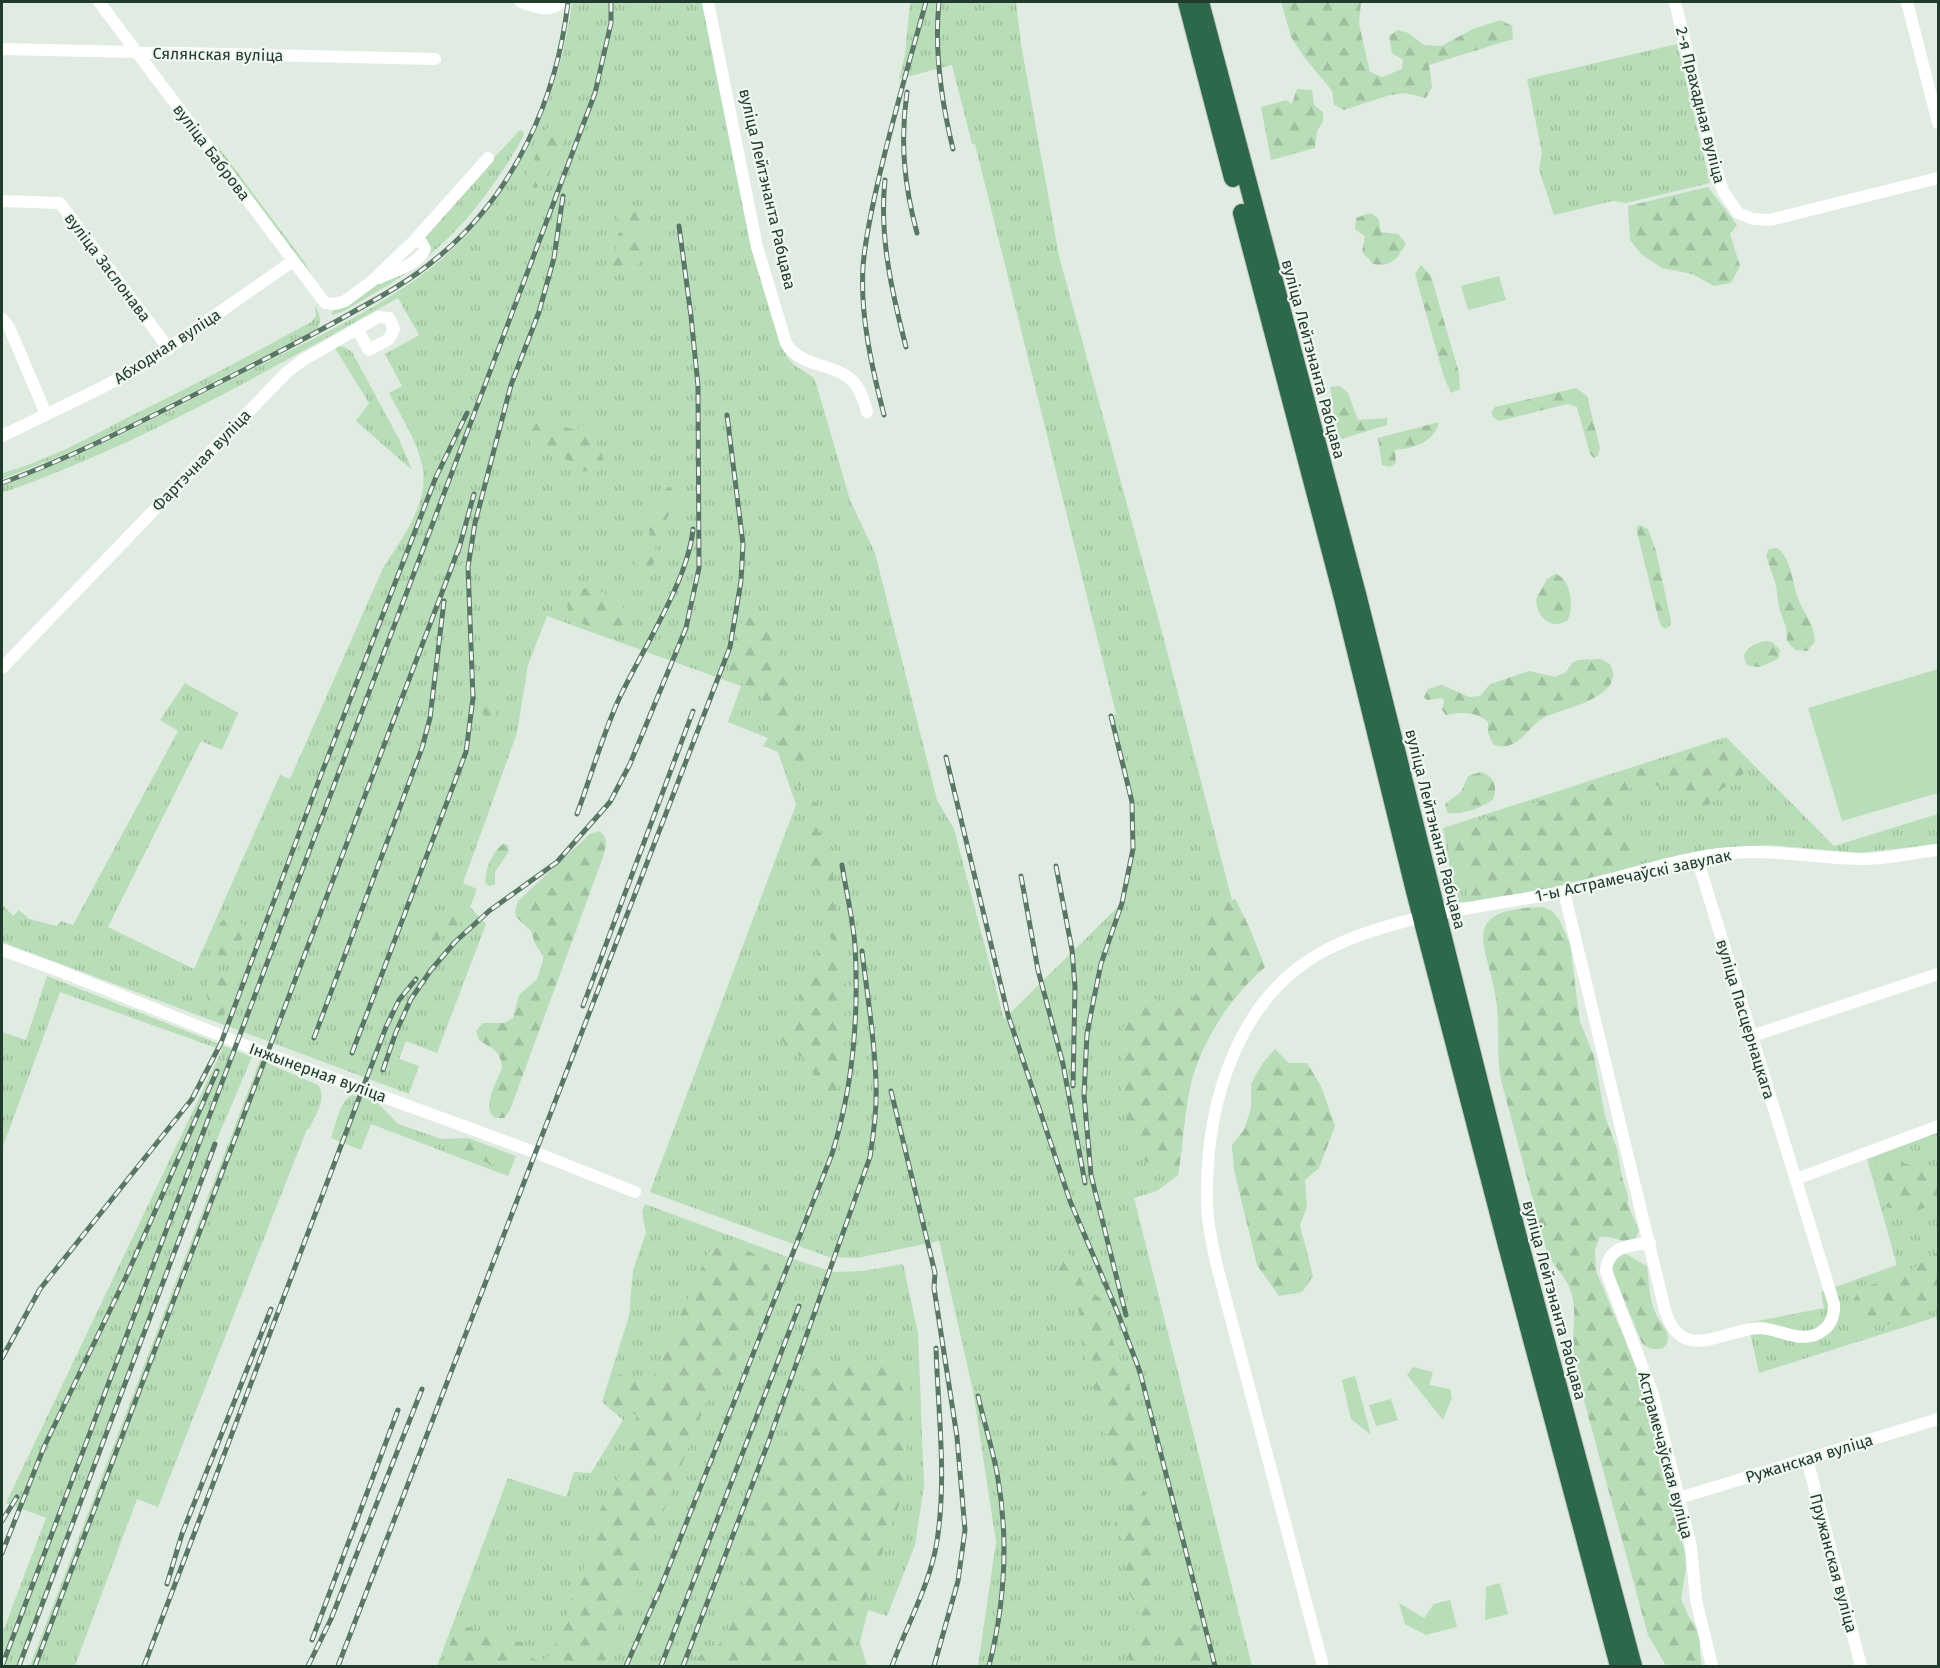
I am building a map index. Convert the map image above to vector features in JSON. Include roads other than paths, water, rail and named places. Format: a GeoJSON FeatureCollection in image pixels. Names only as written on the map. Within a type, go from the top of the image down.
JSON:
{"type":"FeatureCollection","features":[{"type":"Feature","properties":{"kind":"highway","name":"вуліца Лейтэнанта Рабцава"},"geometry":{"type":"LineString","coordinates":[[1187,2],[1342,594],[1634,1666]]}},
{"type":"Feature","properties":{"kind":"highway","name":"вуліца Лейтэнанта Рабцава"},"geometry":{"type":"LineString","coordinates":[[1200,2],[1357,594],[1511,1261],[1619,1666]]}},
{"type":"Feature","properties":{"kind":"street","name":"вуліца Баброва"},"geometry":{"type":"LineString","coordinates":[[99,2],[325,303],[334,304],[345,301],[372,281],[414,241],[488,158]]}},
{"type":"Feature","properties":{"kind":"street"},"geometry":{"type":"LineString","coordinates":[[521,2],[546,8],[555,7],[561,2]]}},
{"type":"Feature","properties":{"kind":"street","name":"вуліца Лейтэнанта Рабцава"},"geometry":{"type":"LineString","coordinates":[[708,2],[757,247],[783,335],[790,350],[802,359],[849,377],[860,391],[867,412]]}},
{"type":"Feature","properties":{"kind":"street","name":"2-я Прахадная вуліца"},"geometry":{"type":"LineString","coordinates":[[1675,2],[1717,172],[1727,199],[1738,213],[1753,219],[1770,220],[1938,178]]}},
{"type":"Feature","properties":{"kind":"street"},"geometry":{"type":"LineString","coordinates":[[1907,2],[1938,123]]}},
{"type":"Feature","properties":{"kind":"street","name":"Сялянская вуліца"},"geometry":{"type":"LineString","coordinates":[[2,49],[435,59]]}},
{"type":"Feature","properties":{"kind":"street","name":"вуліца Заслонава"},"geometry":{"type":"LineString","coordinates":[[2,201],[60,203],[169,349]]}},
{"type":"Feature","properties":{"kind":"street","name":"Абходная вуліца"},"geometry":{"type":"LineString","coordinates":[[2,436],[128,373],[169,349],[293,261]]}},
{"type":"Feature","properties":{"kind":"street","name":"Фартэчная вуліца"},"geometry":{"type":"LineString","coordinates":[[2,668],[275,383],[303,360],[357,329],[382,316],[389,318],[394,324],[392,336],[369,350],[357,329]]}},
{"type":"Feature","properties":{"kind":"street"},"geometry":{"type":"LineString","coordinates":[[2,319],[9,327],[46,414]]}},
{"type":"Feature","properties":{"kind":"street","name":"1-ы Астрамечаўскі завулак"},"geometry":{"type":"LineString","coordinates":[[1323,1666],[1212,1246],[1206,1193],[1209,1153],[1222,1084],[1230,1060],[1246,1029],[1276,988],[1291,974],[1325,950],[1360,936],[1430,916],[1564,892],[1697,858],[1767,851],[1883,859],[1938,850]]}},
{"type":"Feature","properties":{"kind":"street","name":"вуліца Пасцернацкага"},"geometry":{"type":"LineString","coordinates":[[1650,1243],[1665,1310],[1671,1326],[1687,1340],[1709,1340],[1756,1328],[1766,1328],[1796,1336],[1812,1336],[1821,1333],[1832,1321],[1834,1304],[1697,858]]}},
{"type":"Feature","properties":{"kind":"street"},"geometry":{"type":"LineString","coordinates":[[1564,892],[1650,1243]]}},
{"type":"Feature","properties":{"kind":"street","name":"Інжынерная вуліца"},"geometry":{"type":"LineString","coordinates":[[2,950],[267,1054],[635,1192]]}},
{"type":"Feature","properties":{"kind":"street"},"geometry":{"type":"LineString","coordinates":[[1752,1036],[1938,974]]}},
{"type":"Feature","properties":{"kind":"street"},"geometry":{"type":"LineString","coordinates":[[1796,1179],[1938,1126]]}},
{"type":"Feature","properties":{"kind":"street","name":"Астрамечаўская вуліца"},"geometry":{"type":"LineString","coordinates":[[1650,1243],[1618,1249],[1611,1255],[1606,1271],[1653,1395],[1693,1559],[1695,1600],[1712,1666]]}},
{"type":"Feature","properties":{"kind":"street","name":"Ружанская вуліца"},"geometry":{"type":"LineString","coordinates":[[1679,1498],[1807,1459],[1938,1423]]}},
{"type":"Feature","properties":{"kind":"street","name":"Пружанская вуліца"},"geometry":{"type":"LineString","coordinates":[[1807,1459],[1861,1666]]}},
{"type":"Feature","properties":{"kind":"railway"},"geometry":{"type":"LineString","coordinates":[[2,483],[115,434],[289,347],[385,294],[437,258],[464,233],[488,205],[509,175],[527,143],[554,74],[568,2]]}},
{"type":"Feature","properties":{"kind":"railway"},"geometry":{"type":"LineString","coordinates":[[2,1666],[595,93],[611,23],[611,2]]}},
{"type":"Feature","properties":{"kind":"railway"},"geometry":{"type":"LineString","coordinates":[[884,415],[865,323],[864,257],[870,216],[882,163],[926,2]]}},
{"type":"Feature","properties":{"kind":"railway"},"geometry":{"type":"LineString","coordinates":[[939,2],[937,39],[940,76],[953,149]]}},
{"type":"Feature","properties":{"kind":"railway"},"geometry":{"type":"LineString","coordinates":[[907,92],[904,163],[917,233]]}},
{"type":"Feature","properties":{"kind":"railway"},"geometry":{"type":"LineString","coordinates":[[885,180],[885,243],[906,347]]}},
{"type":"Feature","properties":{"kind":"railway"},"geometry":{"type":"LineString","coordinates":[[352,1053],[466,752],[473,698],[468,567],[475,523],[511,385],[539,312],[554,258],[563,196]]}},
{"type":"Feature","properties":{"kind":"railway"},"geometry":{"type":"LineString","coordinates":[[383,1070],[396,1032],[411,999],[431,970],[455,942],[489,911],[557,862],[610,802],[630,764],[686,628],[699,568],[698,386],[679,226]]}},
{"type":"Feature","properties":{"kind":"railway"},"geometry":{"type":"LineString","coordinates":[[2,1358],[40,1289],[192,1099],[221,1043],[436,477],[467,413]]}},
{"type":"Feature","properties":{"kind":"railway"},"geometry":{"type":"LineString","coordinates":[[338,1666],[730,647],[741,581],[743,544],[727,415]]}},
{"type":"Feature","properties":{"kind":"railway"},"geometry":{"type":"LineString","coordinates":[[458,552],[474,494]]}},
{"type":"Feature","properties":{"kind":"railway"},"geometry":{"type":"LineString","coordinates":[[577,814],[618,701],[673,594],[689,550],[693,529]]}},
{"type":"Feature","properties":{"kind":"railway"},"geometry":{"type":"LineString","coordinates":[[35,1666],[460,545]]}},
{"type":"Feature","properties":{"kind":"railway"},"geometry":{"type":"LineString","coordinates":[[314,1038],[422,748],[430,718],[444,601]]}},
{"type":"Feature","properties":{"kind":"railway"},"geometry":{"type":"LineString","coordinates":[[583,1006],[693,711]]}},
{"type":"Feature","properties":{"kind":"railway"},"geometry":{"type":"LineString","coordinates":[[1111,716],[1132,802],[1133,849],[1122,903],[1101,964],[1094,998],[1087,1034],[1084,1095],[1091,1175],[1126,1315]]}},
{"type":"Feature","properties":{"kind":"railway"},"geometry":{"type":"LineString","coordinates":[[946,757],[1008,1015],[1070,1201],[1117,1311],[1140,1372],[1215,1666]]}},
{"type":"Feature","properties":{"kind":"railway"},"geometry":{"type":"LineString","coordinates":[[626,1666],[661,1587],[832,1154],[839,1129],[850,1077],[856,999],[854,936],[842,865]]}},
{"type":"Feature","properties":{"kind":"railway"},"geometry":{"type":"LineString","coordinates":[[1056,866],[1072,950],[1075,987],[1073,1086]]}},
{"type":"Feature","properties":{"kind":"railway"},"geometry":{"type":"LineString","coordinates":[[1021,876],[1038,970],[1063,1064],[1085,1183]]}},
{"type":"Feature","properties":{"kind":"railway"},"geometry":{"type":"LineString","coordinates":[[683,1666],[767,1446],[870,1157],[875,1120],[876,1084],[862,951]]}},
{"type":"Feature","properties":{"kind":"railway"},"geometry":{"type":"LineString","coordinates":[[144,1666],[386,1027],[399,1000],[416,979]]}},
{"type":"Feature","properties":{"kind":"railway"},"geometry":{"type":"LineString","coordinates":[[2,1553],[44,1447],[126,1277],[217,1071]]}},
{"type":"Feature","properties":{"kind":"railway"},"geometry":{"type":"LineString","coordinates":[[891,1091],[935,1273],[934,1288],[957,1437],[965,1530],[958,1581],[934,1666]]}},
{"type":"Feature","properties":{"kind":"railway"},"geometry":{"type":"LineString","coordinates":[[19,1666],[215,1144]]}},
{"type":"Feature","properties":{"kind":"railway"},"geometry":{"type":"LineString","coordinates":[[661,1666],[799,1306]]}},
{"type":"Feature","properties":{"kind":"railway"},"geometry":{"type":"LineString","coordinates":[[167,1584],[182,1534],[271,1309]]}},
{"type":"Feature","properties":{"kind":"railway"},"geometry":{"type":"LineString","coordinates":[[892,1666],[924,1588],[937,1541],[942,1469],[936,1348]]}},
{"type":"Feature","properties":{"kind":"railway"},"geometry":{"type":"LineString","coordinates":[[308,1666],[331,1619],[422,1389]]}},
{"type":"Feature","properties":{"kind":"railway"},"geometry":{"type":"LineString","coordinates":[[978,1396],[997,1473],[1004,1546],[1002,1594],[989,1666]]}},
{"type":"Feature","properties":{"kind":"railway"},"geometry":{"type":"LineString","coordinates":[[312,1640],[398,1410]]}},
{"type":"Feature","properties":{"kind":"railway"},"geometry":{"type":"LineString","coordinates":[[2,1521],[17,1497]]}}]}
